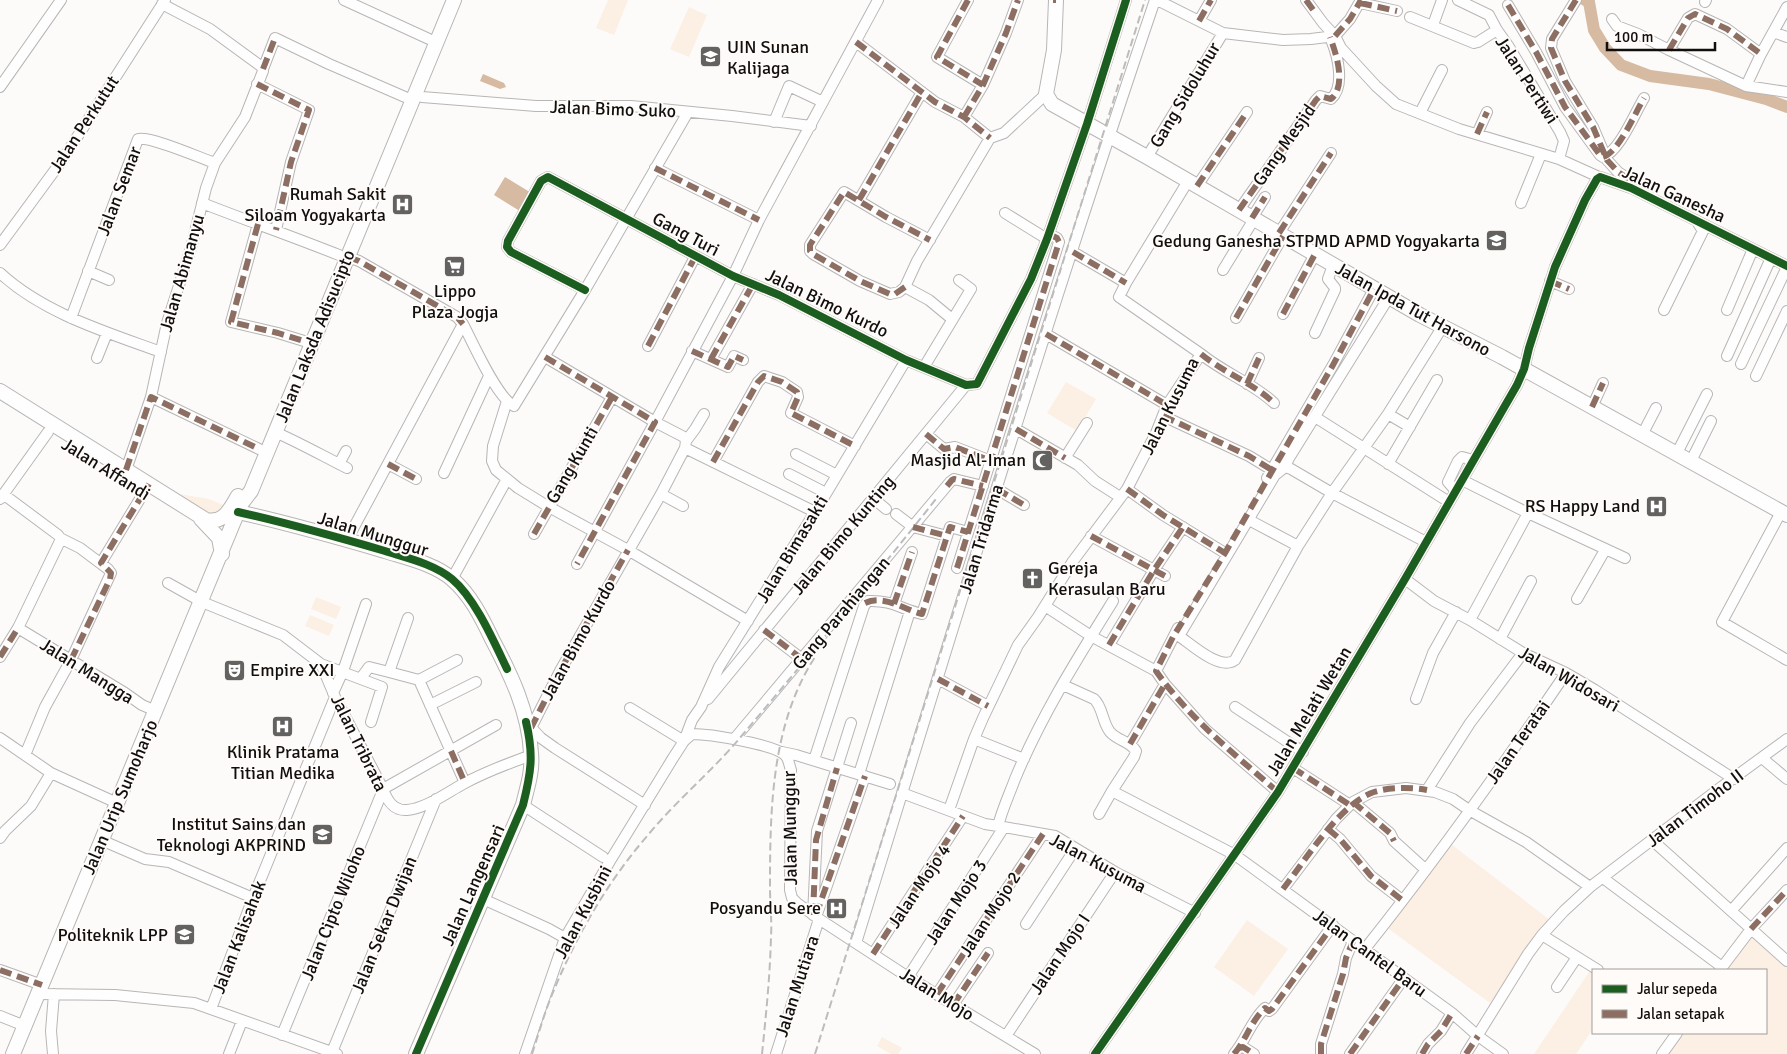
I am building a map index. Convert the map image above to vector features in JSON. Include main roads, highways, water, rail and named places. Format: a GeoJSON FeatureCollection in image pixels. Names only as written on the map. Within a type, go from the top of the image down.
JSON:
{"type":"FeatureCollection","features":[{"type":"Feature","properties":{"kind":"main road","name":"Jalan Laksda Adisucipto"},"geometry":{"type":"LineString","coordinates":[[410,96],[429,39],[445,0]]}},
{"type":"Feature","properties":{"kind":"main road","name":"Jalan Laksda Adisucipto"},"geometry":{"type":"LineString","coordinates":[[227,540],[259,449],[293,377],[410,96],[454,0]]}},
{"type":"Feature","properties":{"kind":"main road","name":"Jalan Ipda Tut Harsono"},"geometry":{"type":"LineString","coordinates":[[1055,0],[1054,50],[1046,94],[1052,104],[1147,156],[1420,315],[1524,369],[1785,513]]}},
{"type":"Feature","properties":{"kind":"main road","name":"Jalan Laksda Adisucipto"},"geometry":{"type":"LineString","coordinates":[[239,507],[249,494],[275,432],[304,341],[344,256]]}},
{"type":"Feature","properties":{"kind":"main road","name":"Jalan Affandi"},"geometry":{"type":"LineString","coordinates":[[0,391],[51,428],[146,489],[192,522],[215,532]]}},
{"type":"Feature","properties":{"kind":"main road","name":"Jalan Affandi"},"geometry":{"type":"LineString","coordinates":[[0,401],[126,470],[146,489],[196,515]]}},
{"type":"Feature","properties":{"kind":"main road"},"geometry":{"type":"LineString","coordinates":[[196,515],[213,521],[220,520],[239,507]]}},
{"type":"Feature","properties":{"kind":"main road"},"geometry":{"type":"LineString","coordinates":[[215,532],[228,528],[239,507]]}},
{"type":"Feature","properties":{"kind":"main road","name":"Jalan Munggur"},"geometry":{"type":"LineString","coordinates":[[239,507],[404,557],[432,568],[452,579],[482,619],[515,686],[529,725]]}},
{"type":"Feature","properties":{"kind":"main road"},"geometry":{"type":"LineString","coordinates":[[196,515],[215,532],[221,545],[222,554]]}},
{"type":"Feature","properties":{"kind":"main road","name":"Jalan Urip Sumoharjo"},"geometry":{"type":"LineString","coordinates":[[13,1054],[227,540]]}},
{"type":"Feature","properties":{"kind":"main road","name":"Jalan Langensari"},"geometry":{"type":"LineString","coordinates":[[416,1054],[523,805],[532,768],[529,725]]}},
{"type":"Feature","properties":{"kind":"waterway"},"geometry":{"type":"LineString","coordinates":[[1585,0],[1589,2],[1594,30],[1605,48],[1621,65],[1650,76],[1709,84],[1766,99],[1787,107]]}},
{"type":"Feature","properties":{"kind":"railway"},"geometry":{"type":"LineString","coordinates":[[815,1054],[1145,0]]}},
{"type":"Feature","properties":{"kind":"railway"},"geometry":{"type":"LineString","coordinates":[[532,1054],[551,998],[573,948],[595,908],[620,870],[659,823],[739,739],[839,620],[936,499]]}},
{"type":"Feature","properties":{"kind":"railway"},"geometry":{"type":"LineString","coordinates":[[762,1054],[768,996],[771,925],[771,829],[776,769],[781,739],[789,711],[800,683],[815,657]]}},
{"type":"Feature","properties":{"kind":"place","name":"UIN Sunan Kalijaga"},"geometry":{"type":"Point","coordinates":[711,57]}},
{"type":"Feature","properties":{"kind":"place","name":"Rumah Sakit Siloam Yogyakarta"},"geometry":{"type":"Point","coordinates":[402,204]}},
{"type":"Feature","properties":{"kind":"place","name":"Gedung Ganesha STPMD APMD Yogyakarta"},"geometry":{"type":"Point","coordinates":[1496,241]}},
{"type":"Feature","properties":{"kind":"place","name":"Lippo Plaza Jogja"},"geometry":{"type":"Point","coordinates":[455,266]}},
{"type":"Feature","properties":{"kind":"place","name":"Masjid Al-Iman"},"geometry":{"type":"Point","coordinates":[1042,460]}},
{"type":"Feature","properties":{"kind":"place","name":"RS Happy Land"},"geometry":{"type":"Point","coordinates":[1656,506]}},
{"type":"Feature","properties":{"kind":"place","name":"Gereja Kerasulan Baru"},"geometry":{"type":"Point","coordinates":[1032,578]}},
{"type":"Feature","properties":{"kind":"place","name":"Empire XXI"},"geometry":{"type":"Point","coordinates":[234,670]}},
{"type":"Feature","properties":{"kind":"place","name":"Klinik Pratama Titian Medika"},"geometry":{"type":"Point","coordinates":[283,727]}},
{"type":"Feature","properties":{"kind":"place","name":"Institut Sains dan Teknologi AKPRIND"},"geometry":{"type":"Point","coordinates":[322,834]}},
{"type":"Feature","properties":{"kind":"place","name":"Posyandu Sere"},"geometry":{"type":"Point","coordinates":[837,908]}},
{"type":"Feature","properties":{"kind":"place","name":"Politeknik LPP"},"geometry":{"type":"Point","coordinates":[184,935]}}]}
